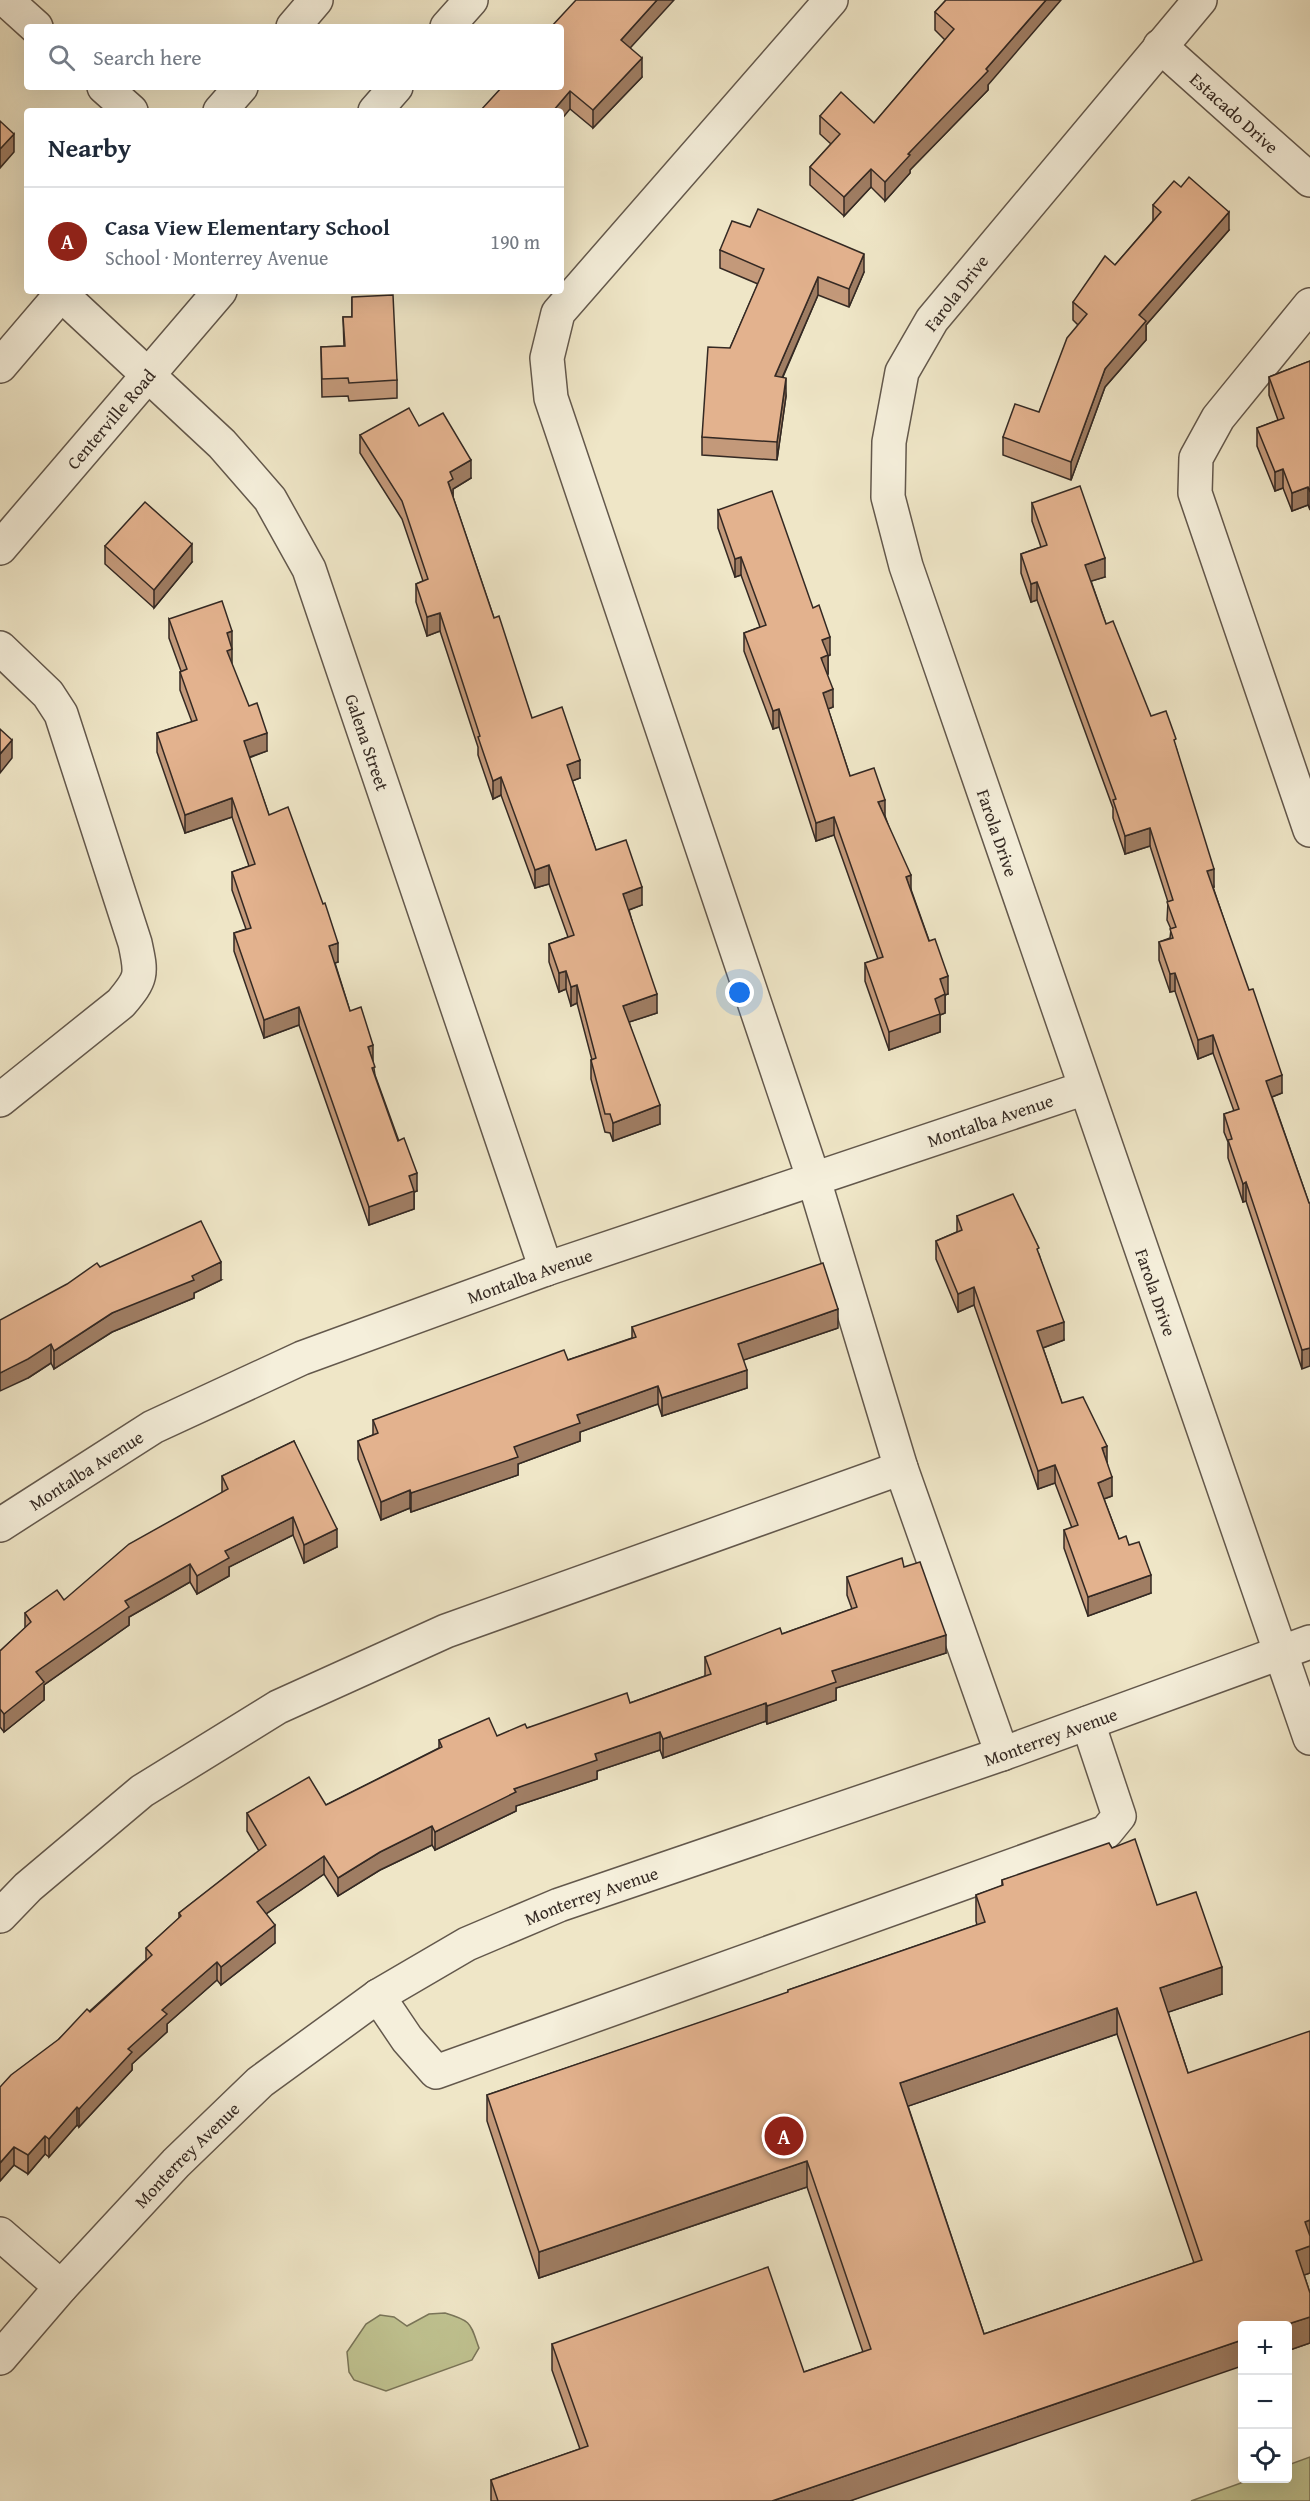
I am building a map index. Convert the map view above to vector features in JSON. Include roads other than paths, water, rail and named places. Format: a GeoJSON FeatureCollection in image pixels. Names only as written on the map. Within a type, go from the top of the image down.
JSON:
{"type":"FeatureCollection","features":[{"type":"Feature","properties":{"kind":"street"},"geometry":{"type":"LineString","coordinates":[[6,0],[33,24]]}},
{"type":"Feature","properties":{"kind":"street"},"geometry":{"type":"LineString","coordinates":[[296,24],[316,0]]}},
{"type":"Feature","properties":{"kind":"street"},"geometry":{"type":"LineString","coordinates":[[450,24],[471,0]]}},
{"type":"Feature","properties":{"kind":"street"},"geometry":{"type":"LineString","coordinates":[[831,0],[558,313],[547,358],[551,398],[813,1180],[901,1468],[1002,1754]]}},
{"type":"Feature","properties":{"kind":"street","name":"Farola Drive"},"geometry":{"type":"LineString","coordinates":[[1200,0],[932,320],[902,372],[889,442],[888,497],[906,566],[1085,1088],[1295,1647],[1310,1738]]}},
{"type":"Feature","properties":{"kind":"street","name":"Estacado Drive"},"geometry":{"type":"LineString","coordinates":[[1160,46],[1310,180]]}},
{"type":"Feature","properties":{"kind":"street"},"geometry":{"type":"LineString","coordinates":[[107,90],[128,108]]}},
{"type":"Feature","properties":{"kind":"street"},"geometry":{"type":"LineString","coordinates":[[223,108],[238,90]]}},
{"type":"Feature","properties":{"kind":"street"},"geometry":{"type":"LineString","coordinates":[[378,108],[393,90]]}},
{"type":"Feature","properties":{"kind":"street"},"geometry":{"type":"LineString","coordinates":[[0,366],[12,332],[60,294]]}},
{"type":"Feature","properties":{"kind":"street","name":"Galena Street"},"geometry":{"type":"LineString","coordinates":[[65,294],[147,376],[222,444],[270,499],[309,569],[546,1269]]}},
{"type":"Feature","properties":{"kind":"street","name":"Centerville Road"},"geometry":{"type":"LineString","coordinates":[[0,549],[217,294]]}},
{"type":"Feature","properties":{"kind":"street"},"geometry":{"type":"LineString","coordinates":[[1310,305],[1218,418],[1196,458],[1195,494],[1310,830]]}},
{"type":"Feature","properties":{"kind":"street"},"geometry":{"type":"LineString","coordinates":[[0,648],[48,694],[61,714],[135,944],[140,969],[136,984],[121,1003],[0,1100]]}},
{"type":"Feature","properties":{"kind":"street","name":"Montalba Avenue"},"geometry":{"type":"LineString","coordinates":[[0,1525],[153,1427],[302,1358],[546,1269],[1085,1088]]}},
{"type":"Feature","properties":{"kind":"street"},"geometry":{"type":"LineString","coordinates":[[0,1916],[28,1887],[142,1791],[278,1707],[446,1631],[901,1468]]}},
{"type":"Feature","properties":{"kind":"street","name":"Monterrey Avenue"},"geometry":{"type":"LineString","coordinates":[[0,2358],[176,2163],[260,2082],[378,1996],[467,1944],[559,1905],[1002,1754],[1295,1647]]}},
{"type":"Feature","properties":{"kind":"street"},"geometry":{"type":"LineString","coordinates":[[378,1996],[407,2039],[436,2072],[1106,1832],[1119,1816],[1088,1723]]}},
{"type":"Feature","properties":{"kind":"street"},"geometry":{"type":"LineString","coordinates":[[0,2234],[62,2287]]}},
{"type":"Feature","properties":{"kind":"place","name":"Casa View Elementary School"},"geometry":{"type":"Point","coordinates":[784,2136]}}]}
